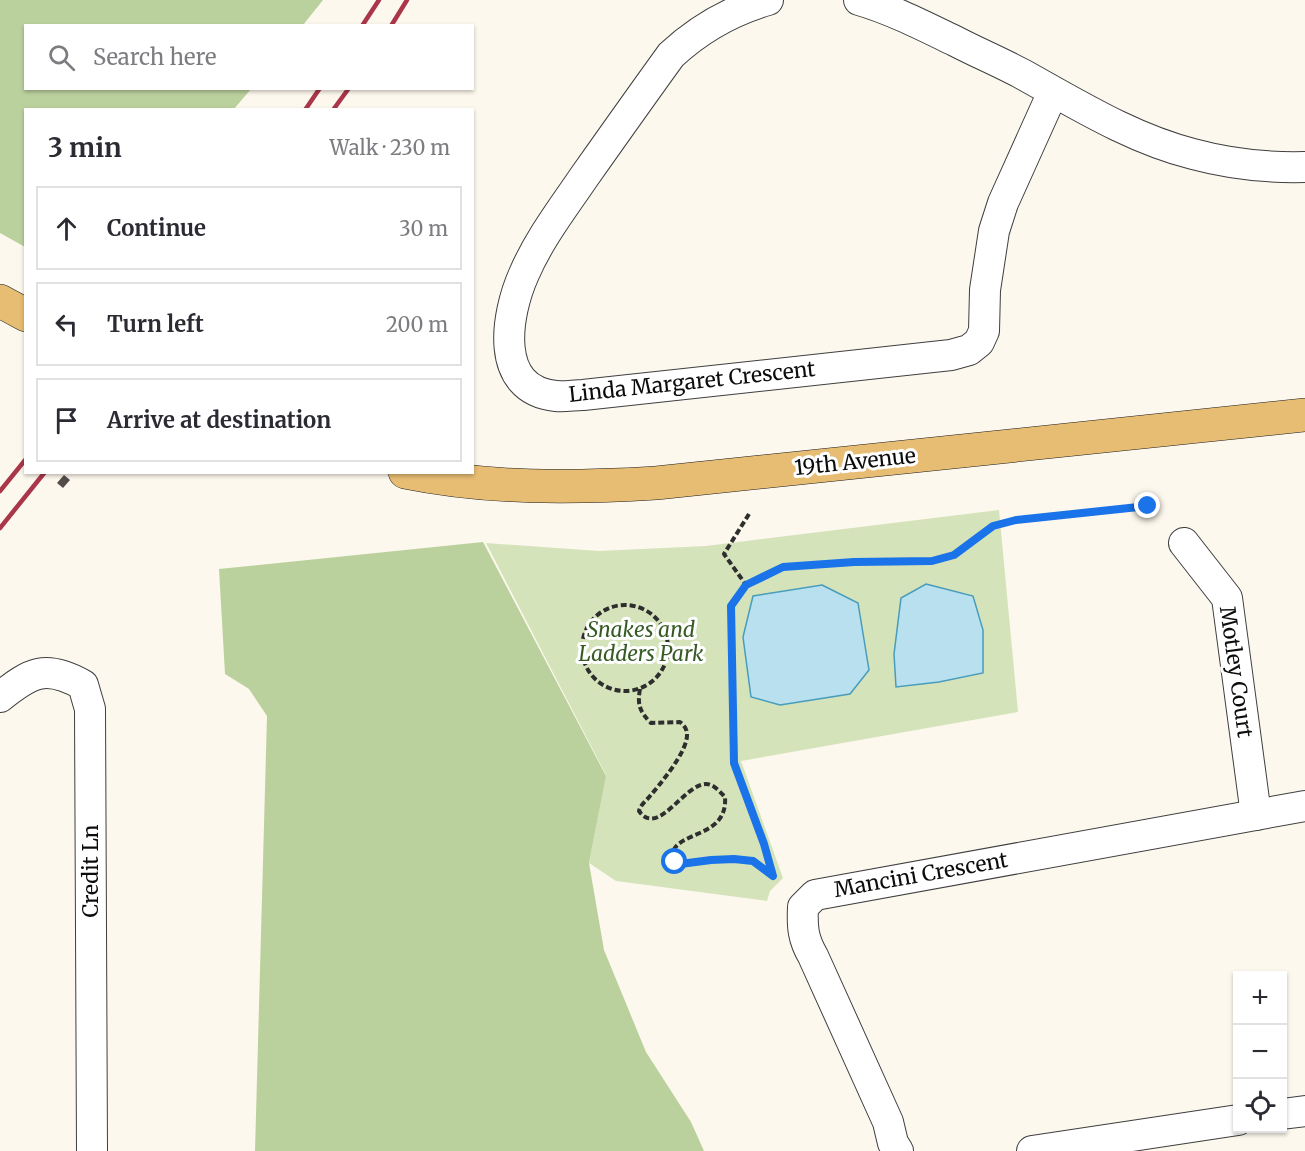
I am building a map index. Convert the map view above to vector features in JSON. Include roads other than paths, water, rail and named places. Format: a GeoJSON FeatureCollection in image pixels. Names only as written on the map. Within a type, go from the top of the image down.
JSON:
{"type":"FeatureCollection","features":[{"type":"Feature","properties":{"kind":"main road"},"geometry":{"type":"LineString","coordinates":[[0,301],[24,314]]}},
{"type":"Feature","properties":{"kind":"main road","name":"19th Avenue"},"geometry":{"type":"LineString","coordinates":[[420,474],[504,485],[596,487],[646,484],[1305,415]]}},
{"type":"Feature","properties":{"kind":"street","name":"Linda Margaret Crescent"},"geometry":{"type":"LineString","coordinates":[[768,0],[714,21],[692,36],[671,55],[561,210],[532,257],[517,293],[509,336],[509,356],[515,373],[531,388],[555,396],[583,395],[951,355],[969,350],[979,342],[984,331],[985,290],[994,231],[1003,203],[1053,92]]}},
{"type":"Feature","properties":{"kind":"street"},"geometry":{"type":"LineString","coordinates":[[859,0],[917,22],[1132,131],[1191,154],[1260,166],[1305,167]]}},
{"type":"Feature","properties":{"kind":"street","name":"Motley Court"},"geometry":{"type":"LineString","coordinates":[[1184,543],[1227,598],[1256,814]]}},
{"type":"Feature","properties":{"kind":"street","name":"Credit Ln"},"geometry":{"type":"LineString","coordinates":[[0,697],[24,678],[50,672],[68,677],[83,685],[90,709],[92,1151]]}},
{"type":"Feature","properties":{"kind":"street","name":"Mancini Crescent"},"geometry":{"type":"LineString","coordinates":[[898,1151],[893,1143],[888,1122],[805,942],[802,929],[802,907],[815,895],[1305,806]]}},
{"type":"Feature","properties":{"kind":"street"},"geometry":{"type":"LineString","coordinates":[[1287,1113],[1305,1111]]}},
{"type":"Feature","properties":{"kind":"street"},"geometry":{"type":"LineString","coordinates":[[1032,1151],[1233,1121]]}},
{"type":"Feature","properties":{"kind":"water"},"geometry":{"type":"Polygon","coordinates":[[[926,584],[973,596],[983,630],[983,673],[939,682],[896,687],[894,654],[901,598],[926,584]]]}},
{"type":"Feature","properties":{"kind":"water"},"geometry":{"type":"Polygon","coordinates":[[[822,585],[858,603],[869,670],[850,694],[780,705],[751,697],[743,637],[753,596],[822,585]]]}},
{"type":"Feature","properties":{"kind":"railway"},"geometry":{"type":"LineString","coordinates":[[363,24],[379,0]]}},
{"type":"Feature","properties":{"kind":"railway"},"geometry":{"type":"LineString","coordinates":[[392,24],[407,0]]}},
{"type":"Feature","properties":{"kind":"railway"},"geometry":{"type":"LineString","coordinates":[[306,108],[319,90]]}},
{"type":"Feature","properties":{"kind":"railway"},"geometry":{"type":"LineString","coordinates":[[334,108],[348,90]]}},
{"type":"Feature","properties":{"kind":"railway"},"geometry":{"type":"LineString","coordinates":[[0,491],[24,461]]}},
{"type":"Feature","properties":{"kind":"railway"},"geometry":{"type":"LineString","coordinates":[[0,528],[43,474]]}},
{"type":"Feature","properties":{"kind":"park label","name":"Snakes and Ladders Park"},"geometry":{"type":"Point","coordinates":[641,642]}}]}
